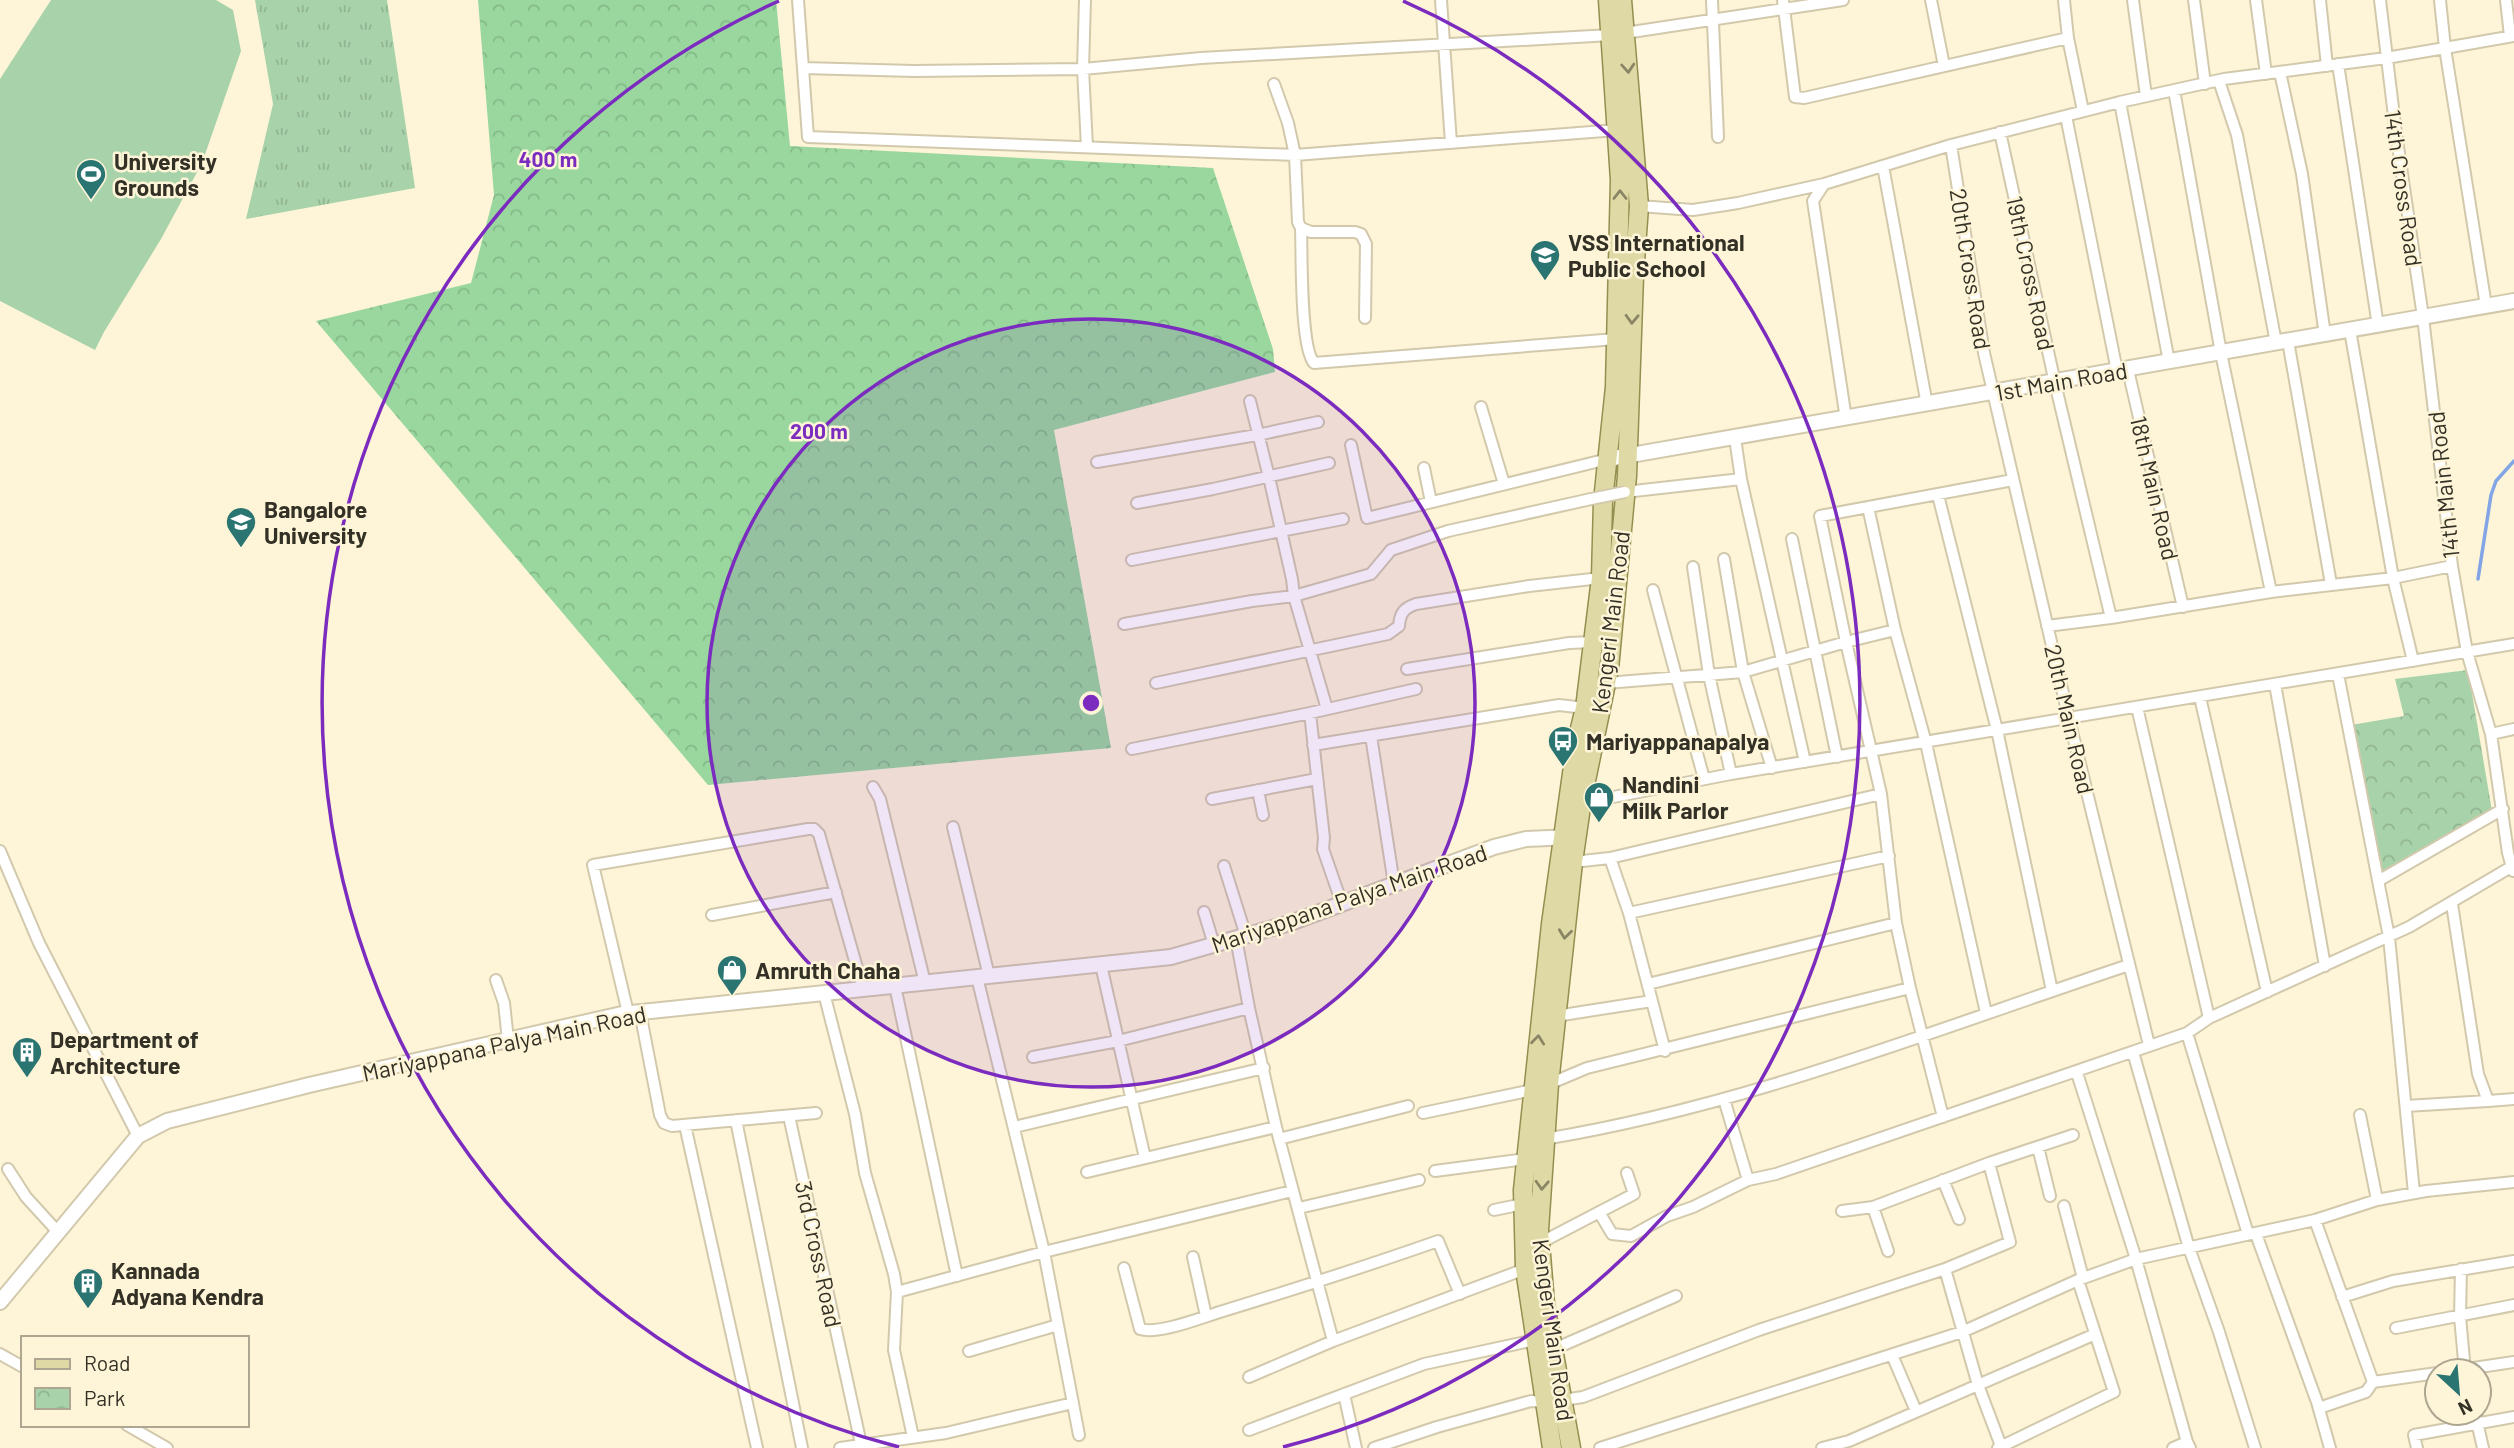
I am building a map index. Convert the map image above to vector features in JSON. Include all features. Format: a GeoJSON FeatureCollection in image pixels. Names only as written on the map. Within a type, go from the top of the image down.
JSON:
{"type":"FeatureCollection","features":[{"type":"Feature","properties":{"kind":"main road","name":"Kengeri Main Road"},"geometry":{"type":"LineString","coordinates":[[1575,801],[1606,683],[1625,492],[1639,206],[1618,34],[1608,0]]}},
{"type":"Feature","properties":{"kind":"main road","name":"Kengeri Main Road"},"geometry":{"type":"LineString","coordinates":[[1552,1448],[1554,1349],[1545,1304],[1540,1243],[1544,1139],[1541,1087],[1542,994],[1570,837],[1601,578],[1603,501],[1615,387],[1620,205],[1617,130],[1618,34],[1622,0]]}},
{"type":"Feature","properties":{"kind":"main road","name":"Kengeri Main Road"},"geometry":{"type":"LineString","coordinates":[[1570,837],[1573,862],[1556,1016],[1526,1159],[1523,1204],[1525,1269],[1535,1340],[1571,1448]]}},
{"type":"Feature","properties":{"kind":"street"},"geometry":{"type":"LineString","coordinates":[[798,0],[808,137],[1295,155],[1617,130]]}},
{"type":"Feature","properties":{"kind":"street"},"geometry":{"type":"LineString","coordinates":[[1085,0],[1083,69],[1087,147]]}},
{"type":"Feature","properties":{"kind":"street"},"geometry":{"type":"LineString","coordinates":[[1441,0],[1451,143]]}},
{"type":"Feature","properties":{"kind":"street"},"geometry":{"type":"LineString","coordinates":[[1712,0],[1718,137]]}},
{"type":"Feature","properties":{"kind":"street"},"geometry":{"type":"LineString","coordinates":[[803,68],[914,71],[1083,69],[1201,58],[1618,34],[1714,19],[1784,4],[1843,0]]}},
{"type":"Feature","properties":{"kind":"street"},"geometry":{"type":"LineString","coordinates":[[1931,0],[1944,66]]}},
{"type":"Feature","properties":{"kind":"street"},"geometry":{"type":"LineString","coordinates":[[2064,0],[2068,38],[2083,111]]}},
{"type":"Feature","properties":{"kind":"street"},"geometry":{"type":"LineString","coordinates":[[2133,0],[2146,96]]}},
{"type":"Feature","properties":{"kind":"street"},"geometry":{"type":"LineString","coordinates":[[2194,0],[2205,84]]}},
{"type":"Feature","properties":{"kind":"street"},"geometry":{"type":"LineString","coordinates":[[2256,0],[2266,74]]}},
{"type":"Feature","properties":{"kind":"street"},"geometry":{"type":"LineString","coordinates":[[2320,0],[2378,326]]}},
{"type":"Feature","properties":{"kind":"street","name":"14th Cross Road"},"geometry":{"type":"LineString","coordinates":[[2380,0],[2424,317]]}},
{"type":"Feature","properties":{"kind":"street"},"geometry":{"type":"LineString","coordinates":[[2440,0],[2445,48],[2486,306]]}},
{"type":"Feature","properties":{"kind":"street"},"geometry":{"type":"LineString","coordinates":[[1639,206],[1693,210],[1824,184],[2000,132],[2218,80],[2386,58],[2512,36],[2506,0]]}},
{"type":"Feature","properties":{"kind":"street"},"geometry":{"type":"LineString","coordinates":[[1784,4],[1795,97],[1804,98],[2068,38]]}},
{"type":"Feature","properties":{"kind":"street"},"geometry":{"type":"LineString","coordinates":[[2280,72],[2302,174],[2325,335]]}},
{"type":"Feature","properties":{"kind":"street"},"geometry":{"type":"LineString","coordinates":[[2218,80],[2237,135],[2331,584]]}},
{"type":"Feature","properties":{"kind":"street"},"geometry":{"type":"LineString","coordinates":[[1274,84],[1288,123],[1295,155],[1304,313],[1309,352],[1314,363],[1616,339]]}},
{"type":"Feature","properties":{"kind":"street"},"geometry":{"type":"LineString","coordinates":[[2174,90],[2221,353],[2271,592]]}},
{"type":"Feature","properties":{"kind":"street"},"geometry":{"type":"LineString","coordinates":[[2120,102],[2169,362]]}},
{"type":"Feature","properties":{"kind":"street","name":"18th Main Road"},"geometry":{"type":"LineString","coordinates":[[2066,116],[2123,370],[2183,607]]}},
{"type":"Feature","properties":{"kind":"street","name":"19th Cross Road"},"geometry":{"type":"LineString","coordinates":[[2000,132],[2055,383],[2111,618]]}},
{"type":"Feature","properties":{"kind":"street","name":"20th Cross Road"},"geometry":{"type":"LineString","coordinates":[[1951,145],[1984,353],[1993,393]]}},
{"type":"Feature","properties":{"kind":"street"},"geometry":{"type":"LineString","coordinates":[[1883,166],[1927,405]]}},
{"type":"Feature","properties":{"kind":"street"},"geometry":{"type":"LineString","coordinates":[[1824,184],[1813,201],[1846,419]]}},
{"type":"Feature","properties":{"kind":"street"},"geometry":{"type":"LineString","coordinates":[[1301,228],[1311,232],[1356,232],[1363,237],[1366,244],[1365,318]]}},
{"type":"Feature","properties":{"kind":"street","name":"1st Main Road"},"geometry":{"type":"LineString","coordinates":[[1608,459],[2514,301]]}},
{"type":"Feature","properties":{"kind":"street","name":"14th Main Road"},"geometry":{"type":"LineString","coordinates":[[2424,317],[2452,566],[2467,652],[2491,734],[2512,869]]}},
{"type":"Feature","properties":{"kind":"street"},"geometry":{"type":"LineString","coordinates":[[2350,330],[2393,578],[2413,661]]}},
{"type":"Feature","properties":{"kind":"street","name":"20th Main Road"},"geometry":{"type":"LineString","coordinates":[[1993,393],[2149,1045]]}},
{"type":"Feature","properties":{"kind":"street"},"geometry":{"type":"LineString","coordinates":[[1250,401],[1294,596],[1327,709]]}},
{"type":"Feature","properties":{"kind":"street"},"geometry":{"type":"LineString","coordinates":[[1481,407],[1504,484]]}},
{"type":"Feature","properties":{"kind":"street"},"geometry":{"type":"LineString","coordinates":[[1097,462],[1258,435],[1318,422]]}},
{"type":"Feature","properties":{"kind":"street"},"geometry":{"type":"LineString","coordinates":[[1735,438],[1741,479],[1805,762]]}},
{"type":"Feature","properties":{"kind":"street"},"geometry":{"type":"LineString","coordinates":[[1351,445],[1367,518],[1608,459]]}},
{"type":"Feature","properties":{"kind":"street"},"geometry":{"type":"LineString","coordinates":[[1137,503],[1329,463]]}},
{"type":"Feature","properties":{"kind":"street"},"geometry":{"type":"LineString","coordinates":[[1424,468],[1431,502]]}},
{"type":"Feature","properties":{"kind":"street"},"geometry":{"type":"LineString","coordinates":[[1124,624],[1294,596],[1371,574],[1391,550],[1448,531],[1625,492],[1741,479]]}},
{"type":"Feature","properties":{"kind":"street"},"geometry":{"type":"LineString","coordinates":[[1943,1117],[1921,1037],[1896,923],[1881,794],[1846,642],[1821,516],[2013,480]]}},
{"type":"Feature","properties":{"kind":"street"},"geometry":{"type":"LineString","coordinates":[[1937,495],[1997,730],[2052,991]]}},
{"type":"Feature","properties":{"kind":"street"},"geometry":{"type":"LineString","coordinates":[[1868,508],[1895,630],[1926,743],[1986,1013]]}},
{"type":"Feature","properties":{"kind":"street"},"geometry":{"type":"LineString","coordinates":[[1132,560],[1343,519]]}},
{"type":"Feature","properties":{"kind":"street"},"geometry":{"type":"LineString","coordinates":[[1792,539],[1837,757]]}},
{"type":"Feature","properties":{"kind":"street"},"geometry":{"type":"LineString","coordinates":[[1724,559],[1743,672],[1772,768]]}},
{"type":"Feature","properties":{"kind":"street"},"geometry":{"type":"LineString","coordinates":[[2048,626],[2271,592],[2393,578],[2452,566]]}},
{"type":"Feature","properties":{"kind":"street"},"geometry":{"type":"LineString","coordinates":[[1693,567],[1709,675],[1731,774]]}},
{"type":"Feature","properties":{"kind":"street"},"geometry":{"type":"LineString","coordinates":[[1156,683],[1388,634],[1399,625],[1400,614],[1416,604],[1601,578]]}},
{"type":"Feature","properties":{"kind":"street"},"geometry":{"type":"LineString","coordinates":[[1653,590],[1703,779]]}},
{"type":"Feature","properties":{"kind":"street"},"geometry":{"type":"LineString","coordinates":[[1606,683],[1743,672],[1895,630]]}},
{"type":"Feature","properties":{"kind":"street"},"geometry":{"type":"LineString","coordinates":[[1407,669],[1569,643],[1593,642]]}},
{"type":"Feature","properties":{"kind":"street"},"geometry":{"type":"LineString","coordinates":[[1575,801],[1603,799],[1731,774],[2514,645]]}},
{"type":"Feature","properties":{"kind":"street"},"geometry":{"type":"LineString","coordinates":[[2338,674],[2389,937],[2414,1193]]}},
{"type":"Feature","properties":{"kind":"street"},"geometry":{"type":"LineString","coordinates":[[2275,684],[2325,966]]}},
{"type":"Feature","properties":{"kind":"street"},"geometry":{"type":"LineString","coordinates":[[1132,749],[1416,689]]}},
{"type":"Feature","properties":{"kind":"street"},"geometry":{"type":"LineString","coordinates":[[2200,697],[2267,992]]}},
{"type":"Feature","properties":{"kind":"street"},"geometry":{"type":"LineString","coordinates":[[1313,745],[1559,705],[1585,708]]}},
{"type":"Feature","properties":{"kind":"street"},"geometry":{"type":"LineString","coordinates":[[2137,707],[2209,1018]]}},
{"type":"Feature","properties":{"kind":"street"},"geometry":{"type":"LineString","coordinates":[[1310,713],[1324,838],[1322,849],[1342,904]]}},
{"type":"Feature","properties":{"kind":"street"},"geometry":{"type":"LineString","coordinates":[[2491,734],[2514,729]]}},
{"type":"Feature","properties":{"kind":"street"},"geometry":{"type":"LineString","coordinates":[[1371,736],[1394,884]]}},
{"type":"Feature","properties":{"kind":"street"},"geometry":{"type":"LineString","coordinates":[[1212,799],[1317,779]]}},
{"type":"Feature","properties":{"kind":"street"},"geometry":{"type":"LineString","coordinates":[[873,787],[880,799],[925,983]]}},
{"type":"Feature","properties":{"kind":"street"},"geometry":{"type":"LineString","coordinates":[[1258,790],[1263,815]]}},
{"type":"Feature","properties":{"kind":"street"},"geometry":{"type":"LineString","coordinates":[[2501,794],[2514,791]]}},
{"type":"Feature","properties":{"kind":"street"},"geometry":{"type":"LineString","coordinates":[[1573,862],[1610,858],[1881,794]]}},
{"type":"Feature","properties":{"kind":"street"},"geometry":{"type":"LineString","coordinates":[[2378,881],[2503,809]]}},
{"type":"Feature","properties":{"kind":"street"},"geometry":{"type":"LineString","coordinates":[[953,827],[1014,1127],[1044,1252],[1079,1435]]}},
{"type":"Feature","properties":{"kind":"street"},"geometry":{"type":"LineString","coordinates":[[816,1113],[672,1126],[664,1123],[593,866],[814,829],[819,834],[863,989]]}},
{"type":"Feature","properties":{"kind":"street","name":"Mariyappana Palya Main Road"},"geometry":{"type":"LineString","coordinates":[[0,1302],[138,1136],[167,1121],[309,1085],[634,1012],[1171,957],[1342,904],[1494,847],[1526,839],[1570,837]]}},
{"type":"Feature","properties":{"kind":"street"},"geometry":{"type":"LineString","coordinates":[[0,852],[39,943],[138,1136]]}},
{"type":"Feature","properties":{"kind":"street"},"geometry":{"type":"LineString","coordinates":[[1629,913],[1889,856]]}},
{"type":"Feature","properties":{"kind":"street"},"geometry":{"type":"LineString","coordinates":[[1610,858],[1629,913],[1665,1051]]}},
{"type":"Feature","properties":{"kind":"street"},"geometry":{"type":"LineString","coordinates":[[1224,866],[1241,937],[1249,1009],[1276,1127],[1333,1341]]}},
{"type":"Feature","properties":{"kind":"street"},"geometry":{"type":"LineString","coordinates":[[1599,1212],[1612,1234],[1631,1236],[1667,1216],[1693,1207],[1748,1180],[1776,1174],[2077,1073],[2187,1033],[2209,1018],[2389,937],[2512,869]]}},
{"type":"Feature","properties":{"kind":"street"},"geometry":{"type":"LineString","coordinates":[[712,915],[836,892]]}},
{"type":"Feature","properties":{"kind":"street"},"geometry":{"type":"LineString","coordinates":[[2452,904],[2479,1074],[2488,1101]]}},
{"type":"Feature","properties":{"kind":"street"},"geometry":{"type":"LineString","coordinates":[[1204,912],[1214,945]]}},
{"type":"Feature","properties":{"kind":"street"},"geometry":{"type":"LineString","coordinates":[[1647,984],[1896,923]]}},
{"type":"Feature","properties":{"kind":"street"},"geometry":{"type":"LineString","coordinates":[[1101,965],[1145,1158]]}},
{"type":"Feature","properties":{"kind":"street"},"geometry":{"type":"LineString","coordinates":[[1544,1139],[1602,1130],[1724,1099],[1886,1051],[1986,1013],[2129,965]]}},
{"type":"Feature","properties":{"kind":"street"},"geometry":{"type":"LineString","coordinates":[[496,980],[504,1003],[508,1040]]}},
{"type":"Feature","properties":{"kind":"street"},"geometry":{"type":"LineString","coordinates":[[895,986],[957,1276]]}},
{"type":"Feature","properties":{"kind":"street"},"geometry":{"type":"LineString","coordinates":[[1423,1113],[1541,1087],[1587,1068],[1665,1051],[1910,988]]}},
{"type":"Feature","properties":{"kind":"street"},"geometry":{"type":"LineString","coordinates":[[824,993],[855,1114],[865,1173],[892,1265],[897,1292],[894,1350],[913,1437]]}},
{"type":"Feature","properties":{"kind":"street"},"geometry":{"type":"LineString","coordinates":[[1556,1016],[1652,1000]]}},
{"type":"Feature","properties":{"kind":"street"},"geometry":{"type":"LineString","coordinates":[[1033,1057],[1118,1041],[1249,1009]]}},
{"type":"Feature","properties":{"kind":"street"},"geometry":{"type":"LineString","coordinates":[[2187,1033],[2248,1234]]}},
{"type":"Feature","properties":{"kind":"street"},"geometry":{"type":"LineString","coordinates":[[2133,1052],[2189,1248],[2219,1332],[2255,1448]]}},
{"type":"Feature","properties":{"kind":"street"},"geometry":{"type":"LineString","coordinates":[[1014,1127],[1264,1068]]}},
{"type":"Feature","properties":{"kind":"street"},"geometry":{"type":"LineString","coordinates":[[2077,1073],[2136,1259],[2188,1445],[2174,1448]]}},
{"type":"Feature","properties":{"kind":"street"},"geometry":{"type":"LineString","coordinates":[[1724,1099],[1748,1180]]}},
{"type":"Feature","properties":{"kind":"street"},"geometry":{"type":"LineString","coordinates":[[2406,1106],[2514,1099]]}},
{"type":"Feature","properties":{"kind":"street"},"geometry":{"type":"LineString","coordinates":[[1279,1139],[1408,1106]]}},
{"type":"Feature","properties":{"kind":"street"},"geometry":{"type":"LineString","coordinates":[[2360,1115],[2377,1200]]}},
{"type":"Feature","properties":{"kind":"street","name":"3rd Cross Road"},"geometry":{"type":"LineString","coordinates":[[789,1116],[861,1444]]}},
{"type":"Feature","properties":{"kind":"street"},"geometry":{"type":"LineString","coordinates":[[736,1120],[802,1448]]}},
{"type":"Feature","properties":{"kind":"street"},"geometry":{"type":"LineString","coordinates":[[685,1125],[757,1448]]}},
{"type":"Feature","properties":{"kind":"street"},"geometry":{"type":"LineString","coordinates":[[1087,1172],[1276,1127]]}},
{"type":"Feature","properties":{"kind":"street"},"geometry":{"type":"LineString","coordinates":[[1842,1211],[1873,1207],[1989,1163],[2073,1135]]}},
{"type":"Feature","properties":{"kind":"street"},"geometry":{"type":"LineString","coordinates":[[2038,1147],[2050,1196]]}},
{"type":"Feature","properties":{"kind":"street"},"geometry":{"type":"LineString","coordinates":[[1436,1171],[1526,1159]]}},
{"type":"Feature","properties":{"kind":"street"},"geometry":{"type":"LineString","coordinates":[[1374,1448],[1531,1401],[1583,1397],[1759,1330],[1945,1269],[2010,1242],[1989,1163]]}},
{"type":"Feature","properties":{"kind":"street"},"geometry":{"type":"LineString","coordinates":[[8,1169],[26,1197],[58,1232]]}},
{"type":"Feature","properties":{"kind":"street"},"geometry":{"type":"LineString","coordinates":[[1540,1243],[1634,1194],[1627,1173]]}},
{"type":"Feature","properties":{"kind":"street"},"geometry":{"type":"LineString","coordinates":[[1299,1208],[1419,1180]]}},
{"type":"Feature","properties":{"kind":"street"},"geometry":{"type":"LineString","coordinates":[[1943,1180],[1959,1219]]}},
{"type":"Feature","properties":{"kind":"street"},"geometry":{"type":"LineString","coordinates":[[1600,1448],[1962,1332],[2080,1279],[2136,1259],[2315,1220],[2377,1200],[2414,1193],[2514,1182]]}},
{"type":"Feature","properties":{"kind":"street"},"geometry":{"type":"LineString","coordinates":[[897,1292],[1044,1252],[1292,1191]]}},
{"type":"Feature","properties":{"kind":"street"},"geometry":{"type":"LineString","coordinates":[[1494,1210],[1523,1204]]}},
{"type":"Feature","properties":{"kind":"street"},"geometry":{"type":"LineString","coordinates":[[1945,1269],[1978,1385],[2000,1447],[2114,1392],[2093,1335],[2064,1206]]}},
{"type":"Feature","properties":{"kind":"street"},"geometry":{"type":"LineString","coordinates":[[1873,1207],[1888,1251]]}},
{"type":"Feature","properties":{"kind":"street"},"geometry":{"type":"LineString","coordinates":[[2315,1220],[2373,1382]]}},
{"type":"Feature","properties":{"kind":"street"},"geometry":{"type":"LineString","coordinates":[[2248,1234],[2256,1234],[2319,1408],[2330,1448]]}},
{"type":"Feature","properties":{"kind":"street"},"geometry":{"type":"LineString","coordinates":[[1124,1268],[1140,1329],[1147,1331],[1316,1283],[1438,1241],[1460,1294]]}},
{"type":"Feature","properties":{"kind":"street"},"geometry":{"type":"LineString","coordinates":[[1193,1257],[1206,1316]]}},
{"type":"Feature","properties":{"kind":"street"},"geometry":{"type":"LineString","coordinates":[[2342,1297],[2393,1281],[2514,1261]]}},
{"type":"Feature","properties":{"kind":"street"},"geometry":{"type":"LineString","coordinates":[[1248,1377],[1333,1341],[1525,1269]]}},
{"type":"Feature","properties":{"kind":"street"},"geometry":{"type":"LineString","coordinates":[[2460,1357],[2461,1269]]}},
{"type":"Feature","properties":{"kind":"street"},"geometry":{"type":"LineString","coordinates":[[1554,1349],[1676,1296]]}},
{"type":"Feature","properties":{"kind":"street"},"geometry":{"type":"LineString","coordinates":[[2396,1328],[2514,1305]]}},
{"type":"Feature","properties":{"kind":"street"},"geometry":{"type":"LineString","coordinates":[[969,1351],[1058,1325]]}},
{"type":"Feature","properties":{"kind":"street"},"geometry":{"type":"LineString","coordinates":[[1822,1448],[1849,1441],[2093,1335]]}},
{"type":"Feature","properties":{"kind":"street"},"geometry":{"type":"LineString","coordinates":[[1249,1430],[1424,1364],[1535,1340]]}},
{"type":"Feature","properties":{"kind":"street"},"geometry":{"type":"LineString","coordinates":[[0,1354],[21,1366]]}},
{"type":"Feature","properties":{"kind":"street"},"geometry":{"type":"LineString","coordinates":[[1892,1355],[1916,1411]]}},
{"type":"Feature","properties":{"kind":"street"},"geometry":{"type":"LineString","coordinates":[[2493,1365],[2514,1362]]}},
{"type":"Feature","properties":{"kind":"street"},"geometry":{"type":"LineString","coordinates":[[2319,1408],[2366,1392],[2373,1382],[2423,1375]]}},
{"type":"Feature","properties":{"kind":"street"},"geometry":{"type":"LineString","coordinates":[[1345,1394],[1356,1448]]}},
{"type":"Feature","properties":{"kind":"street"},"geometry":{"type":"LineString","coordinates":[[840,1448],[946,1433],[1073,1403]]}},
{"type":"Feature","properties":{"kind":"street"},"geometry":{"type":"LineString","coordinates":[[2493,1418],[2514,1417]]}},
{"type":"Feature","properties":{"kind":"street"},"geometry":{"type":"LineString","coordinates":[[130,1427],[167,1448]]}},
{"type":"Feature","properties":{"kind":"street"},"geometry":{"type":"LineString","coordinates":[[2417,1448],[2414,1435],[2443,1427]]}},
{"type":"Feature","properties":{"kind":"street"},"geometry":{"type":"LineString","coordinates":[[2478,1427],[2483,1448]]}},
{"type":"Feature","properties":{"kind":"green space","name":"University Grounds"},"geometry":{"type":"Polygon","coordinates":[[[51,0],[216,0],[233,10],[241,51],[202,163],[161,239],[95,350],[0,301],[0,79],[51,0]]]}},
{"type":"Feature","properties":{"kind":"green space"},"geometry":{"type":"Polygon","coordinates":[[[255,0],[387,0],[415,188],[246,219],[273,104],[255,0]]]}},
{"type":"Feature","properties":{"kind":"green space"},"geometry":{"type":"Polygon","coordinates":[[[478,0],[776,0],[790,146],[1213,168],[1273,349],[1275,372],[1054,430],[1111,748],[708,785],[316,321],[471,283],[494,195],[478,0]]]}},
{"type":"Feature","properties":{"kind":"green space"},"geometry":{"type":"Polygon","coordinates":[[[2468,670],[2492,811],[2382,871],[2351,725],[2404,716],[2395,679],[2468,670]]]}},
{"type":"Feature","properties":{"kind":"waterway"},"geometry":{"type":"LineString","coordinates":[[2478,579],[2491,495],[2496,481],[2514,461]]}},
{"type":"Feature","properties":{"kind":"place","name":"University Grounds"},"geometry":{"type":"Point","coordinates":[91,201]}},
{"type":"Feature","properties":{"kind":"place","name":"VSS International Public School"},"geometry":{"type":"Point","coordinates":[1545,282]}},
{"type":"Feature","properties":{"kind":"place","name":"Bangalore University"},"geometry":{"type":"Point","coordinates":[241,549]}},
{"type":"Feature","properties":{"kind":"place","name":"Mariyappanapalya"},"geometry":{"type":"Point","coordinates":[1563,768]}},
{"type":"Feature","properties":{"kind":"place","name":"Nandini Milk Parlor"},"geometry":{"type":"Point","coordinates":[1599,824]}},
{"type":"Feature","properties":{"kind":"place","name":"Amruth Chaha"},"geometry":{"type":"Point","coordinates":[732,997]}},
{"type":"Feature","properties":{"kind":"place","name":"Department of Architecture"},"geometry":{"type":"Point","coordinates":[27,1079]}},
{"type":"Feature","properties":{"kind":"place","name":"Kannada Adyana Kendra"},"geometry":{"type":"Point","coordinates":[88,1310]}}]}
